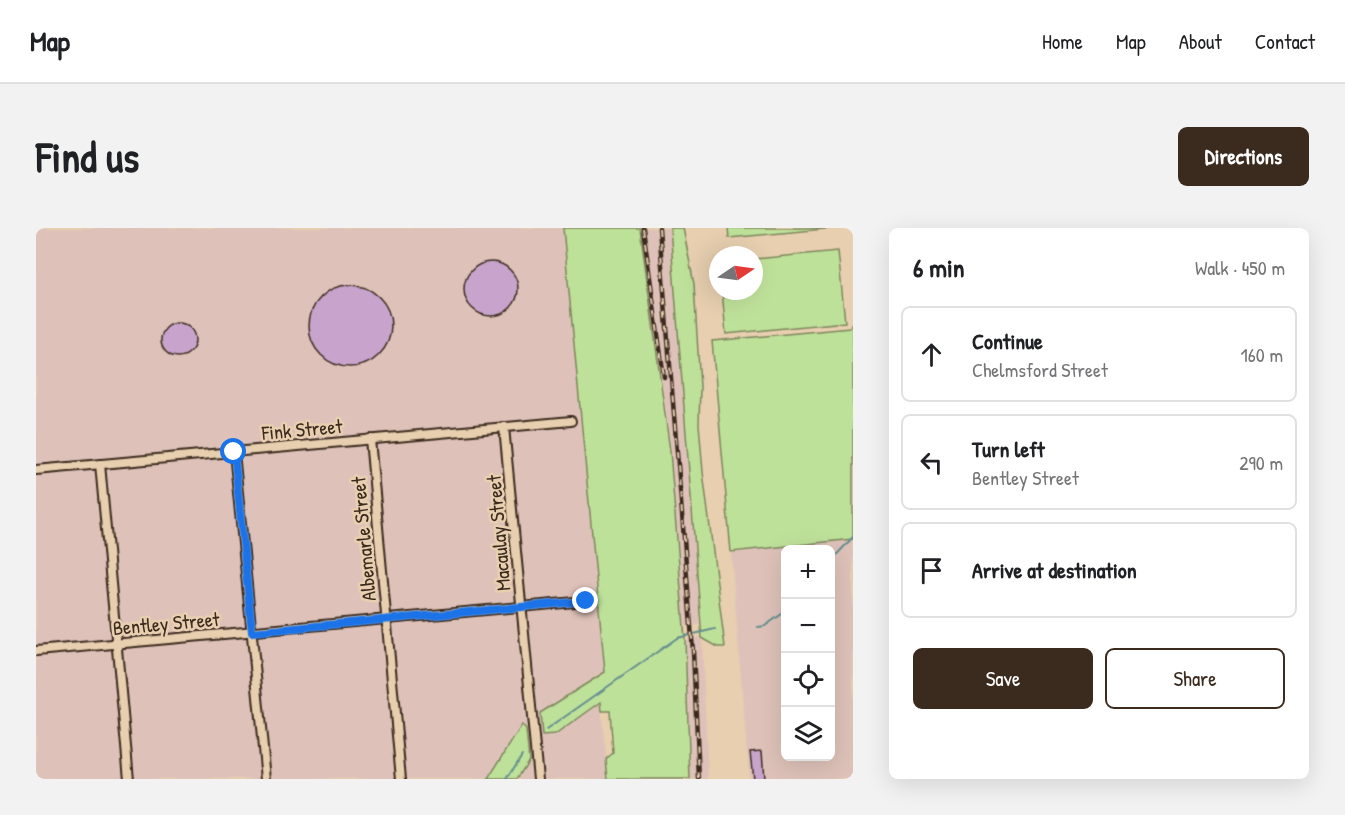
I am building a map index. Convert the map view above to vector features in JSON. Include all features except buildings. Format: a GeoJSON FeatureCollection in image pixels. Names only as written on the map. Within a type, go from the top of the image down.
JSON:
{"type":"FeatureCollection","features":[{"type":"Feature","properties":{"kind":"street","name":"Fink Street"},"geometry":{"type":"LineString","coordinates":[[36,470],[571,421]]}},
{"type":"Feature","properties":{"kind":"street","name":"Macaulay Street"},"geometry":{"type":"LineString","coordinates":[[504,427],[538,779]]}},
{"type":"Feature","properties":{"kind":"street","name":"Albemarle Street"},"geometry":{"type":"LineString","coordinates":[[370,440],[401,779]]}},
{"type":"Feature","properties":{"kind":"street"},"geometry":{"type":"LineString","coordinates":[[234,452],[266,779]]}},
{"type":"Feature","properties":{"kind":"street"},"geometry":{"type":"LineString","coordinates":[[100,464],[129,779]]}},
{"type":"Feature","properties":{"kind":"street","name":"Bentley Street"},"geometry":{"type":"LineString","coordinates":[[36,651],[586,601]]}},
{"type":"Feature","properties":{"kind":"shaded area"},"geometry":{"type":"Polygon","coordinates":[[[36,228],[563,228],[605,672],[598,677],[608,779],[36,779],[36,228]]]}},
{"type":"Feature","properties":{"kind":"shaded area"},"geometry":{"type":"Polygon","coordinates":[[[640,228],[670,228],[700,625],[683,626],[667,419],[640,228]]]}},
{"type":"Feature","properties":{"kind":"shaded area"},"geometry":{"type":"Polygon","coordinates":[[[853,539],[853,779],[749,779],[731,552],[781,547],[781,761],[835,761],[835,545],[797,545],[853,539]]]}},
{"type":"Feature","properties":{"kind":"shaded area"},"geometry":{"type":"Polygon","coordinates":[[[702,638],[708,779],[690,779],[684,641],[702,638]]]}},
{"type":"Feature","properties":{"kind":"green space"},"geometry":{"type":"Polygon","coordinates":[[[563,228],[640,228],[670,451],[685,640],[690,779],[608,779],[606,759],[613,753],[610,711],[602,711],[601,702],[555,735],[542,736],[540,713],[605,672],[563,228]]]}},
{"type":"Feature","properties":{"kind":"green space"},"geometry":{"type":"Polygon","coordinates":[[[670,228],[683,228],[694,284],[703,472],[725,647],[718,647],[702,638],[670,228]]]}},
{"type":"Feature","properties":{"kind":"green space"},"geometry":{"type":"Polygon","coordinates":[[[728,228],[835,228],[729,238],[728,228]]]}},
{"type":"Feature","properties":{"kind":"green space"},"geometry":{"type":"Polygon","coordinates":[[[838,251],[845,322],[726,334],[723,300],[763,300],[763,258],[838,251]]]}},
{"type":"Feature","properties":{"kind":"green space"},"geometry":{"type":"Polygon","coordinates":[[[853,323],[853,539],[731,552],[712,341],[850,328],[853,323]]]}},
{"type":"Feature","properties":{"kind":"green space"},"geometry":{"type":"Polygon","coordinates":[[[522,725],[526,730],[529,760],[517,779],[488,779],[522,725]]]}},
{"type":"Feature","properties":{"kind":"waterway"},"geometry":{"type":"LineString","coordinates":[[835,557],[853,537]]}},
{"type":"Feature","properties":{"kind":"waterway"},"geometry":{"type":"LineString","coordinates":[[758,627],[765,626],[781,615]]}},
{"type":"Feature","properties":{"kind":"waterway"},"geometry":{"type":"LineString","coordinates":[[546,730],[677,638],[715,629]]}},
{"type":"Feature","properties":{"kind":"waterway"},"geometry":{"type":"LineString","coordinates":[[507,779],[522,755]]}},
{"type":"Feature","properties":{"kind":"railway"},"geometry":{"type":"LineString","coordinates":[[643,228],[664,377]]}},
{"type":"Feature","properties":{"kind":"railway"},"geometry":{"type":"LineString","coordinates":[[659,228],[693,651],[699,779]]}},
{"type":"Feature","properties":{"kind":"route"},"geometry":{"type":"LineString","coordinates":[[234,452],[252,632],[586,601]]}}]}
